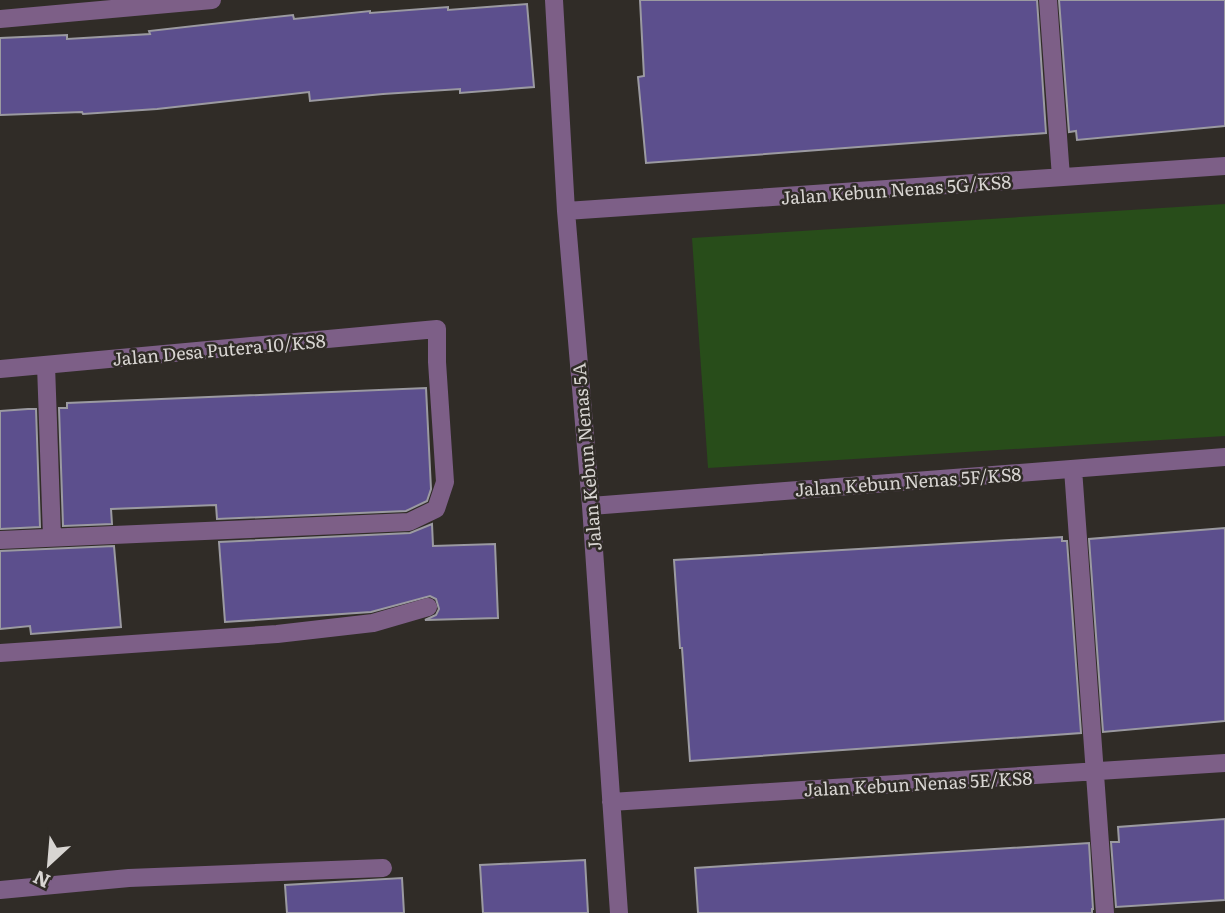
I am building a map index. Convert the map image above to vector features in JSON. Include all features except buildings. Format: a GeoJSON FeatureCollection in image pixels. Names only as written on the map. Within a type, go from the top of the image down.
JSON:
{"type":"FeatureCollection","features":[{"type":"Feature","properties":{"kind":"street"},"geometry":{"type":"LineString","coordinates":[[0,19],[212,0]]}},
{"type":"Feature","properties":{"kind":"street","name":"Jalan Kebun Nenas 5A"},"geometry":{"type":"LineString","coordinates":[[554,0],[566,211],[591,506],[620,913]]}},
{"type":"Feature","properties":{"kind":"street"},"geometry":{"type":"LineString","coordinates":[[1048,0],[1061,177]]}},
{"type":"Feature","properties":{"kind":"street","name":"Jalan Kebun Nenas 5G/KS8"},"geometry":{"type":"LineString","coordinates":[[566,211],[1225,166]]}},
{"type":"Feature","properties":{"kind":"street","name":"Jalan Desa Putera 10/KS8"},"geometry":{"type":"LineString","coordinates":[[0,369],[437,329],[445,482],[436,509],[409,522],[52,537]]}},
{"type":"Feature","properties":{"kind":"street"},"geometry":{"type":"LineString","coordinates":[[0,540],[52,537],[46,365]]}},
{"type":"Feature","properties":{"kind":"street","name":"Jalan Kebun Nenas 5F/KS8"},"geometry":{"type":"LineString","coordinates":[[591,506],[1225,457]]}},
{"type":"Feature","properties":{"kind":"street"},"geometry":{"type":"LineString","coordinates":[[1073,468],[1105,913]]}},
{"type":"Feature","properties":{"kind":"street"},"geometry":{"type":"LineString","coordinates":[[0,653],[276,634],[373,623],[428,607]]}},
{"type":"Feature","properties":{"kind":"street","name":"Jalan Kebun Nenas 5E/KS8"},"geometry":{"type":"LineString","coordinates":[[611,802],[1225,763]]}},
{"type":"Feature","properties":{"kind":"street"},"geometry":{"type":"LineString","coordinates":[[0,890],[129,878],[383,868]]}},
{"type":"Feature","properties":{"kind":"green space"},"geometry":{"type":"Polygon","coordinates":[[[1225,204],[1225,436],[708,468],[692,238],[1225,204]]]}}]}
